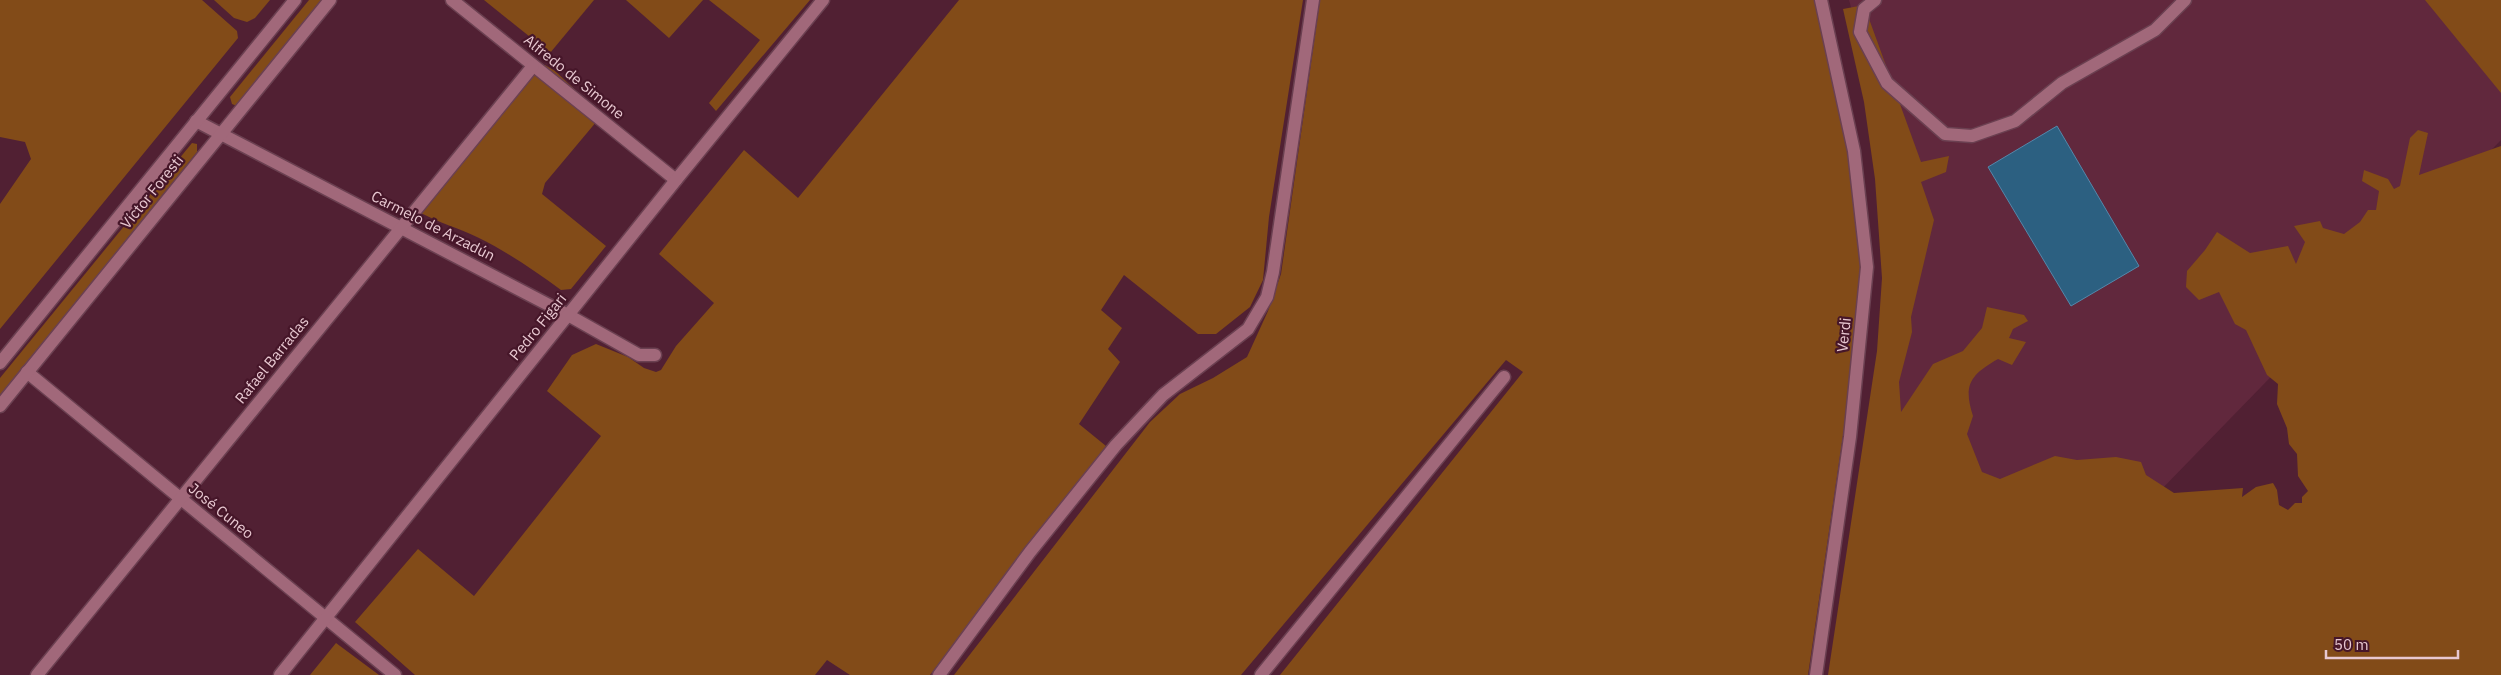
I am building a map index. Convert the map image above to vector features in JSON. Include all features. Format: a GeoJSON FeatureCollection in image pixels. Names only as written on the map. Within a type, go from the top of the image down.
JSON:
{"type":"FeatureCollection","features":[{"type":"Feature","properties":{"kind":"street","name":"Víctor Foresti"},"geometry":{"type":"LineString","coordinates":[[0,363],[295,0]]}},
{"type":"Feature","properties":{"kind":"street","name":"Víctor Foresti"},"geometry":{"type":"LineString","coordinates":[[0,406],[330,0]]}},
{"type":"Feature","properties":{"kind":"street","name":"Alfredo de Simone"},"geometry":{"type":"LineString","coordinates":[[452,0],[676,180]]}},
{"type":"Feature","properties":{"kind":"street","name":"Pedro Figari"},"geometry":{"type":"LineString","coordinates":[[280,675],[676,180],[823,0]]}},
{"type":"Feature","properties":{"kind":"street"},"geometry":{"type":"LineString","coordinates":[[939,675],[1030,552],[1116,445],[1163,395],[1248,329],[1267,297],[1274,272],[1313,0]]}},
{"type":"Feature","properties":{"kind":"street","name":"Verdi"},"geometry":{"type":"LineString","coordinates":[[1816,675],[1850,437],[1867,267],[1854,151],[1821,0]]}},
{"type":"Feature","properties":{"kind":"street"},"geometry":{"type":"LineString","coordinates":[[1875,0],[1864,9],[1860,32],[1887,83],[1944,134],[1972,136],[2015,121],[2062,83],[2155,30],[2185,0]]}},
{"type":"Feature","properties":{"kind":"street","name":"Rafael Barradas"},"geometry":{"type":"LineString","coordinates":[[37,675],[533,66]]}},
{"type":"Feature","properties":{"kind":"street","name":"Carmelo de Arzadún"},"geometry":{"type":"LineString","coordinates":[[196,121],[219,135],[568,315],[639,355],[654,355]]}},
{"type":"Feature","properties":{"kind":"street","name":"José Cuneo"},"geometry":{"type":"LineString","coordinates":[[27,372],[394,675]]}},
{"type":"Feature","properties":{"kind":"street"},"geometry":{"type":"LineString","coordinates":[[1261,675],[1504,377]]}},
{"type":"Feature","properties":{"kind":"shaded area"},"geometry":{"type":"Polygon","coordinates":[[[0,0],[202,0],[237,31],[238,38],[0,329],[0,204],[31,159],[25,142],[0,137],[0,0]]]}},
{"type":"Feature","properties":{"kind":"shaded area"},"geometry":{"type":"Polygon","coordinates":[[[214,0],[270,0],[255,18],[247,22],[234,18],[214,0]]]}},
{"type":"Feature","properties":{"kind":"shaded area"},"geometry":{"type":"Polygon","coordinates":[[[309,0],[326,0],[239,107],[232,104],[230,97],[309,0]]]}},
{"type":"Feature","properties":{"kind":"shaded area"},"geometry":{"type":"Polygon","coordinates":[[[484,0],[594,0],[550,53],[484,0]]]}},
{"type":"Feature","properties":{"kind":"shaded area"},"geometry":{"type":"Polygon","coordinates":[[[626,0],[703,0],[669,38],[626,0]]]}},
{"type":"Feature","properties":{"kind":"shaded area"},"geometry":{"type":"Polygon","coordinates":[[[709,0],[810,0],[716,111],[709,103],[760,40],[709,0]]]}},
{"type":"Feature","properties":{"kind":"shaded area"},"geometry":{"type":"Polygon","coordinates":[[[959,0],[1303,0],[1269,217],[1263,280],[1250,307],[1216,334],[1198,334],[1124,275],[1101,310],[1122,328],[1108,349],[1120,362],[1079,424],[1106,446],[930,675],[850,675],[827,660],[815,675],[415,675],[355,622],[418,549],[474,596],[601,436],[547,391],[572,355],[596,344],[628,357],[644,368],[656,372],[661,370],[676,346],[714,303],[659,254],[744,150],[798,198],[959,0]]]}},
{"type":"Feature","properties":{"kind":"shaded area"},"geometry":{"type":"Polygon","coordinates":[[[1320,0],[1817,0],[1852,118],[1866,278],[1808,675],[1280,675],[1523,372],[1506,360],[1241,675],[954,675],[1150,422],[1180,394],[1213,378],[1247,357],[1268,311],[1281,274],[1320,0]]]}},
{"type":"Feature","properties":{"kind":"shaded area"},"geometry":{"type":"Polygon","coordinates":[[[1849,0],[2451,0],[2501,65],[2501,140],[2157,494],[1877,489],[1900,187],[1849,0]]]}},
{"type":"Feature","properties":{"kind":"shaded area"},"geometry":{"type":"Polygon","coordinates":[[[2425,0],[2501,0],[2501,93],[2425,0]]]}},
{"type":"Feature","properties":{"kind":"shaded area"},"geometry":{"type":"Polygon","coordinates":[[[1864,5],[1921,162],[1949,156],[1946,172],[1921,182],[1934,220],[1911,317],[1912,332],[1899,382],[1901,412],[1933,364],[1963,351],[1982,328],[1987,307],[2024,315],[2028,321],[2013,329],[2009,338],[2026,342],[2012,365],[1998,359],[1975,376],[1969,389],[1973,416],[1967,434],[1982,472],[2000,479],[2055,456],[2077,460],[2116,457],[2141,462],[2146,475],[2174,493],[2243,488],[2242,497],[2256,487],[2273,483],[2277,490],[2279,505],[2288,510],[2295,503],[2302,503],[2302,497],[2308,491],[2298,476],[2297,454],[2289,444],[2287,428],[2277,404],[2278,384],[2267,375],[2246,330],[2235,324],[2219,292],[2199,300],[2186,287],[2187,271],[2217,232],[2250,253],[2288,246],[2296,264],[2305,242],[2294,226],[2320,221],[2323,228],[2344,234],[2360,222],[2368,210],[2376,210],[2379,191],[2362,181],[2364,170],[2388,179],[2394,189],[2400,186],[2410,138],[2418,130],[2428,133],[2419,175],[2501,146],[2501,675],[1828,675],[1877,351],[1882,278],[1875,179],[1864,102],[1843,9],[1864,5]]]}},
{"type":"Feature","properties":{"kind":"shaded area"},"geometry":{"type":"Polygon","coordinates":[[[545,65],[555,71],[602,115],[545,183],[542,194],[606,246],[571,289],[561,290],[521,263],[472,234],[419,212],[537,67],[545,65]]]}},
{"type":"Feature","properties":{"kind":"shaded area"},"geometry":{"type":"Polygon","coordinates":[[[192,143],[197,144],[197,152],[0,396],[0,378],[192,143]]]}},
{"type":"Feature","properties":{"kind":"shaded area"},"geometry":{"type":"Polygon","coordinates":[[[336,643],[379,675],[310,675],[336,643]]]}},
{"type":"Feature","properties":{"kind":"building"},"geometry":{"type":"Polygon","coordinates":[[[2057,126],[2139,266],[2071,306],[1988,167],[2057,126]]]}}]}
